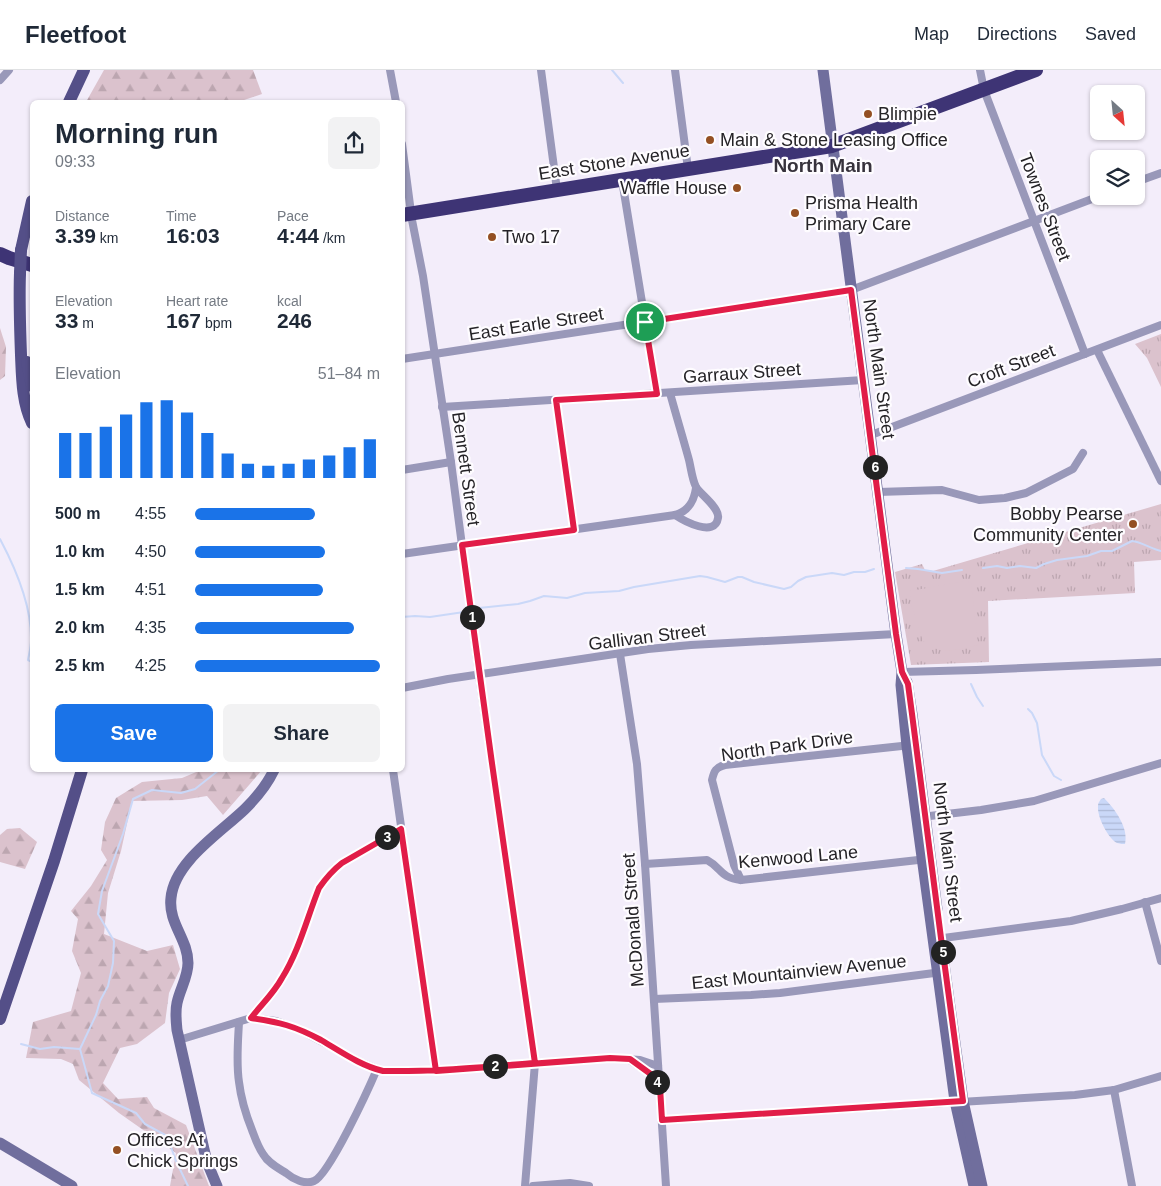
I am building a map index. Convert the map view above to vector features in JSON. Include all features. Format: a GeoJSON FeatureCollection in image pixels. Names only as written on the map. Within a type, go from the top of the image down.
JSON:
{"type":"FeatureCollection","features":[{"type":"Feature","properties":{"kind":"highway","name":"East Stone Avenue"},"geometry":{"type":"LineString","coordinates":[[407,214],[832,146],[1036,70]]}},
{"type":"Feature","properties":{"kind":"highway"},"geometry":{"type":"LineString","coordinates":[[0,254],[30,264]]}},
{"type":"Feature","properties":{"kind":"main road"},"geometry":{"type":"LineString","coordinates":[[70,100],[84,70]]}},
{"type":"Feature","properties":{"kind":"main road"},"geometry":{"type":"LineString","coordinates":[[30,210],[21,250],[19,306],[22,388],[30,419]]}},
{"type":"Feature","properties":{"kind":"main road"},"geometry":{"type":"LineString","coordinates":[[20,340],[30,376]]}},
{"type":"Feature","properties":{"kind":"main road"},"geometry":{"type":"LineString","coordinates":[[22,368],[30,401]]}},
{"type":"Feature","properties":{"kind":"main road"},"geometry":{"type":"LineString","coordinates":[[0,1019],[2,1006],[54,861],[81,772]]}},
{"type":"Feature","properties":{"kind":"street"},"geometry":{"type":"LineString","coordinates":[[0,80],[9,70]]}},
{"type":"Feature","properties":{"kind":"street"},"geometry":{"type":"LineString","coordinates":[[390,70],[396,100]]}},
{"type":"Feature","properties":{"kind":"street"},"geometry":{"type":"LineString","coordinates":[[541,70],[557,190]]}},
{"type":"Feature","properties":{"kind":"street"},"geometry":{"type":"LineString","coordinates":[[675,70],[688,169]]}},
{"type":"Feature","properties":{"kind":"street","name":"North Main Street"},"geometry":{"type":"LineString","coordinates":[[823,70],[902,672],[900,685],[912,745],[959,1101],[974,1186]]}},
{"type":"Feature","properties":{"kind":"street","name":"Townes Street"},"geometry":{"type":"LineString","coordinates":[[980,70],[984,90],[1085,354]]}},
{"type":"Feature","properties":{"kind":"street"},"geometry":{"type":"LineString","coordinates":[[1145,179],[1161,173]]}},
{"type":"Feature","properties":{"kind":"street"},"geometry":{"type":"LineString","coordinates":[[622,180],[657,394]]}},
{"type":"Feature","properties":{"kind":"street","name":"Bennett Street"},"geometry":{"type":"LineString","coordinates":[[405,186],[407,214],[423,276],[451,462],[479,675],[535,1063],[525,1186]]}},
{"type":"Feature","properties":{"kind":"street","name":"East Earle Street"},"geometry":{"type":"LineString","coordinates":[[405,360],[851,290],[1090,200]]}},
{"type":"Feature","properties":{"kind":"street","name":"Croft Street"},"geometry":{"type":"LineString","coordinates":[[871,434],[1161,325]]}},
{"type":"Feature","properties":{"kind":"street"},"geometry":{"type":"LineString","coordinates":[[1097,350],[1160,477]]}},
{"type":"Feature","properties":{"kind":"street","name":"Garraux Street"},"geometry":{"type":"LineString","coordinates":[[442,407],[863,380]]}},
{"type":"Feature","properties":{"kind":"street"},"geometry":{"type":"LineString","coordinates":[[405,554],[680,514],[689,507],[696,488],[670,393]]}},
{"type":"Feature","properties":{"kind":"street"},"geometry":{"type":"LineString","coordinates":[[556,400],[574,530]]}},
{"type":"Feature","properties":{"kind":"street"},"geometry":{"type":"LineString","coordinates":[[878,492],[942,490],[979,500],[1005,498],[1026,493],[1073,468],[1083,453]]}},
{"type":"Feature","properties":{"kind":"street"},"geometry":{"type":"LineString","coordinates":[[405,470],[451,462]]}},
{"type":"Feature","properties":{"kind":"street"},"geometry":{"type":"LineString","coordinates":[[675,515],[685,521],[705,528],[716,522],[718,514],[696,488]]}},
{"type":"Feature","properties":{"kind":"street","name":"Gallivan Street"},"geometry":{"type":"LineString","coordinates":[[405,687],[648,649],[896,634]]}},
{"type":"Feature","properties":{"kind":"street","name":"McDonald Street"},"geometry":{"type":"LineString","coordinates":[[620,654],[637,764],[666,1186]]}},
{"type":"Feature","properties":{"kind":"street"},"geometry":{"type":"LineString","coordinates":[[902,672],[1161,662]]}},
{"type":"Feature","properties":{"kind":"street","name":"North Park Drive"},"geometry":{"type":"LineString","coordinates":[[741,880],[734,865],[712,780],[713,772],[716,768],[726,765],[912,745]]}},
{"type":"Feature","properties":{"kind":"street"},"geometry":{"type":"LineString","coordinates":[[921,817],[982,810],[1034,801],[1161,763]]}},
{"type":"Feature","properties":{"kind":"street"},"geometry":{"type":"LineString","coordinates":[[218,1184],[207,1162],[175,1017],[188,965],[186,951],[172,916],[170,898],[175,880],[193,856],[246,809],[264,787],[273,772]]}},
{"type":"Feature","properties":{"kind":"street"},"geometry":{"type":"LineString","coordinates":[[393,772],[436,1071]]}},
{"type":"Feature","properties":{"kind":"street"},"geometry":{"type":"LineString","coordinates":[[251,1018],[277,987],[287,971],[319,888],[324,880],[342,863],[401,829]]}},
{"type":"Feature","properties":{"kind":"street","name":"Kenwood Lane"},"geometry":{"type":"LineString","coordinates":[[645,864],[702,859],[707,860],[727,877],[741,880],[927,859]]}},
{"type":"Feature","properties":{"kind":"street"},"geometry":{"type":"LineString","coordinates":[[937,939],[1071,921],[1161,898]]}},
{"type":"Feature","properties":{"kind":"street"},"geometry":{"type":"LineString","coordinates":[[1146,902],[1161,962]]}},
{"type":"Feature","properties":{"kind":"street","name":"East Mountainview Avenue"},"geometry":{"type":"LineString","coordinates":[[654,999],[780,993],[942,972]]}},
{"type":"Feature","properties":{"kind":"street"},"geometry":{"type":"LineString","coordinates":[[179,1040],[251,1018],[276,1021],[298,1028],[377,1070],[436,1071],[610,1058],[630,1059],[658,1066]]}},
{"type":"Feature","properties":{"kind":"street"},"geometry":{"type":"LineString","coordinates":[[239,1022],[239,1084],[249,1122],[263,1154],[269,1161],[294,1179],[313,1182],[320,1177],[352,1123],[377,1070]]}},
{"type":"Feature","properties":{"kind":"street"},"geometry":{"type":"LineString","coordinates":[[630,1059],[652,1075],[660,1087]]}},
{"type":"Feature","properties":{"kind":"street"},"geometry":{"type":"LineString","coordinates":[[662,1120],[1075,1095],[1114,1090],[1161,1076]]}},
{"type":"Feature","properties":{"kind":"street"},"geometry":{"type":"LineString","coordinates":[[1114,1090],[1132,1186]]}},
{"type":"Feature","properties":{"kind":"street","name":"North Main Street"},"geometry":{"type":"LineString","coordinates":[[959,1101],[982,1186]]}},
{"type":"Feature","properties":{"kind":"street"},"geometry":{"type":"LineString","coordinates":[[0,1143],[72,1186]]}},
{"type":"Feature","properties":{"kind":"street"},"geometry":{"type":"LineString","coordinates":[[533,1186],[570,1183],[589,1186]]}},
{"type":"Feature","properties":{"kind":"green space"},"geometry":{"type":"Polygon","coordinates":[[[104,70],[253,70],[262,94],[244,100],[87,100],[104,70]]]}},
{"type":"Feature","properties":{"kind":"green space"},"geometry":{"type":"Polygon","coordinates":[[[0,328],[6,347],[5,376],[0,380],[0,328]]]}},
{"type":"Feature","properties":{"kind":"green space"},"geometry":{"type":"Polygon","coordinates":[[[1161,334],[1161,387],[1147,358],[1135,344],[1161,334]]]}},
{"type":"Feature","properties":{"kind":"green space"},"geometry":{"type":"Polygon","coordinates":[[[1161,504],[1161,560],[1134,562],[1135,593],[988,601],[989,662],[911,665],[895,572],[922,564],[925,570],[933,571],[1161,504]]]}},
{"type":"Feature","properties":{"kind":"green space"},"geometry":{"type":"Polygon","coordinates":[[[966,581],[971,583],[978,645],[944,651],[932,647],[923,641],[911,604],[910,591],[966,581]]]}},
{"type":"Feature","properties":{"kind":"green space"},"geometry":{"type":"Polygon","coordinates":[[[196,772],[260,772],[223,815],[207,796],[182,800],[132,801],[121,851],[108,893],[104,934],[147,951],[173,945],[180,969],[169,993],[165,1023],[137,1044],[120,1048],[103,1083],[118,1099],[147,1097],[154,1108],[186,1125],[209,1186],[170,1186],[176,1153],[119,1113],[79,1080],[73,1064],[61,1059],[26,1058],[33,1022],[71,1011],[81,973],[72,951],[78,919],[71,911],[91,886],[107,860],[101,850],[105,822],[116,798],[142,782],[182,778],[196,772]]]}},
{"type":"Feature","properties":{"kind":"green space"},"geometry":{"type":"Polygon","coordinates":[[[20,828],[37,842],[25,869],[0,862],[0,835],[7,829],[20,828]]]}},
{"type":"Feature","properties":{"kind":"water"},"geometry":{"type":"Polygon","coordinates":[[[1104,798],[1117,813],[1123,825],[1126,838],[1125,844],[1117,843],[1107,832],[1101,821],[1098,805],[1101,799],[1104,798]]]}},
{"type":"Feature","properties":{"kind":"waterway"},"geometry":{"type":"LineString","coordinates":[[612,70],[623,83]]}},
{"type":"Feature","properties":{"kind":"waterway"},"geometry":{"type":"LineString","coordinates":[[0,539],[22,588],[30,622]]}},
{"type":"Feature","properties":{"kind":"waterway"},"geometry":{"type":"LineString","coordinates":[[983,568],[997,566],[1036,568],[1057,560],[1087,556],[1101,551],[1112,551],[1132,541],[1161,551]]}},
{"type":"Feature","properties":{"kind":"waterway"},"geometry":{"type":"LineString","coordinates":[[906,568],[942,573],[962,570]]}},
{"type":"Feature","properties":{"kind":"waterway"},"geometry":{"type":"LineString","coordinates":[[479,608],[518,604],[544,596],[567,598],[585,593],[619,591],[700,576],[725,582],[742,577],[754,582],[784,589],[791,587],[806,577],[832,573],[844,575],[874,569]]}},
{"type":"Feature","properties":{"kind":"waterway"},"geometry":{"type":"LineString","coordinates":[[405,617],[430,617],[464,612]]}},
{"type":"Feature","properties":{"kind":"waterway"},"geometry":{"type":"LineString","coordinates":[[30,649],[28,660],[30,661]]}},
{"type":"Feature","properties":{"kind":"waterway"},"geometry":{"type":"LineString","coordinates":[[971,684],[983,706]]}},
{"type":"Feature","properties":{"kind":"waterway"},"geometry":{"type":"LineString","coordinates":[[1028,709],[1037,723],[1042,755],[1054,776],[1061,780]]}},
{"type":"Feature","properties":{"kind":"waterway"},"geometry":{"type":"LineString","coordinates":[[188,1186],[167,1136],[145,1124],[136,1113],[92,1093],[80,1049],[108,986],[113,963],[114,941],[98,914],[102,891],[123,834],[133,799],[152,790],[181,793],[195,789],[216,772]]}},
{"type":"Feature","properties":{"kind":"waterway"},"geometry":{"type":"LineString","coordinates":[[21,1044],[40,1049],[54,1047],[80,1049]]}},
{"type":"Feature","properties":{"kind":"place","name":"Blimpie"},"geometry":{"type":"Point","coordinates":[868,114]}},
{"type":"Feature","properties":{"kind":"place","name":"Main & Stone Leasing Office"},"geometry":{"type":"Point","coordinates":[710,140]}},
{"type":"Feature","properties":{"kind":"place","name":"Waffle House"},"geometry":{"type":"Point","coordinates":[737,188]}},
{"type":"Feature","properties":{"kind":"place","name":"Prisma Health Primary Care"},"geometry":{"type":"Point","coordinates":[795,213]}},
{"type":"Feature","properties":{"kind":"place","name":"Two 17"},"geometry":{"type":"Point","coordinates":[492,237]}},
{"type":"Feature","properties":{"kind":"place","name":"Bobby Pearse Community Center"},"geometry":{"type":"Point","coordinates":[1133,524]}},
{"type":"Feature","properties":{"kind":"place","name":"Offices At Chick Springs"},"geometry":{"type":"Point","coordinates":[117,1150]}},
{"type":"Feature","properties":{"kind":"district","name":"North Main"},"geometry":{"type":"Point","coordinates":[823,165]}},
{"type":"Feature","properties":{"kind":"route"},"geometry":{"type":"LineString","coordinates":[[645,322],[657,394],[556,400],[574,530],[462,545],[535,1063],[482,1067],[436,1071],[424,1072],[383,1071],[360,1062],[298,1028],[276,1021],[251,1018],[277,987],[290,964],[319,888],[324,880],[342,863],[401,829],[436,1071],[610,1058],[630,1059],[652,1075],[660,1087],[662,1120],[963,1101],[908,684],[902,672],[896,634],[851,290],[645,322]]}}]}
